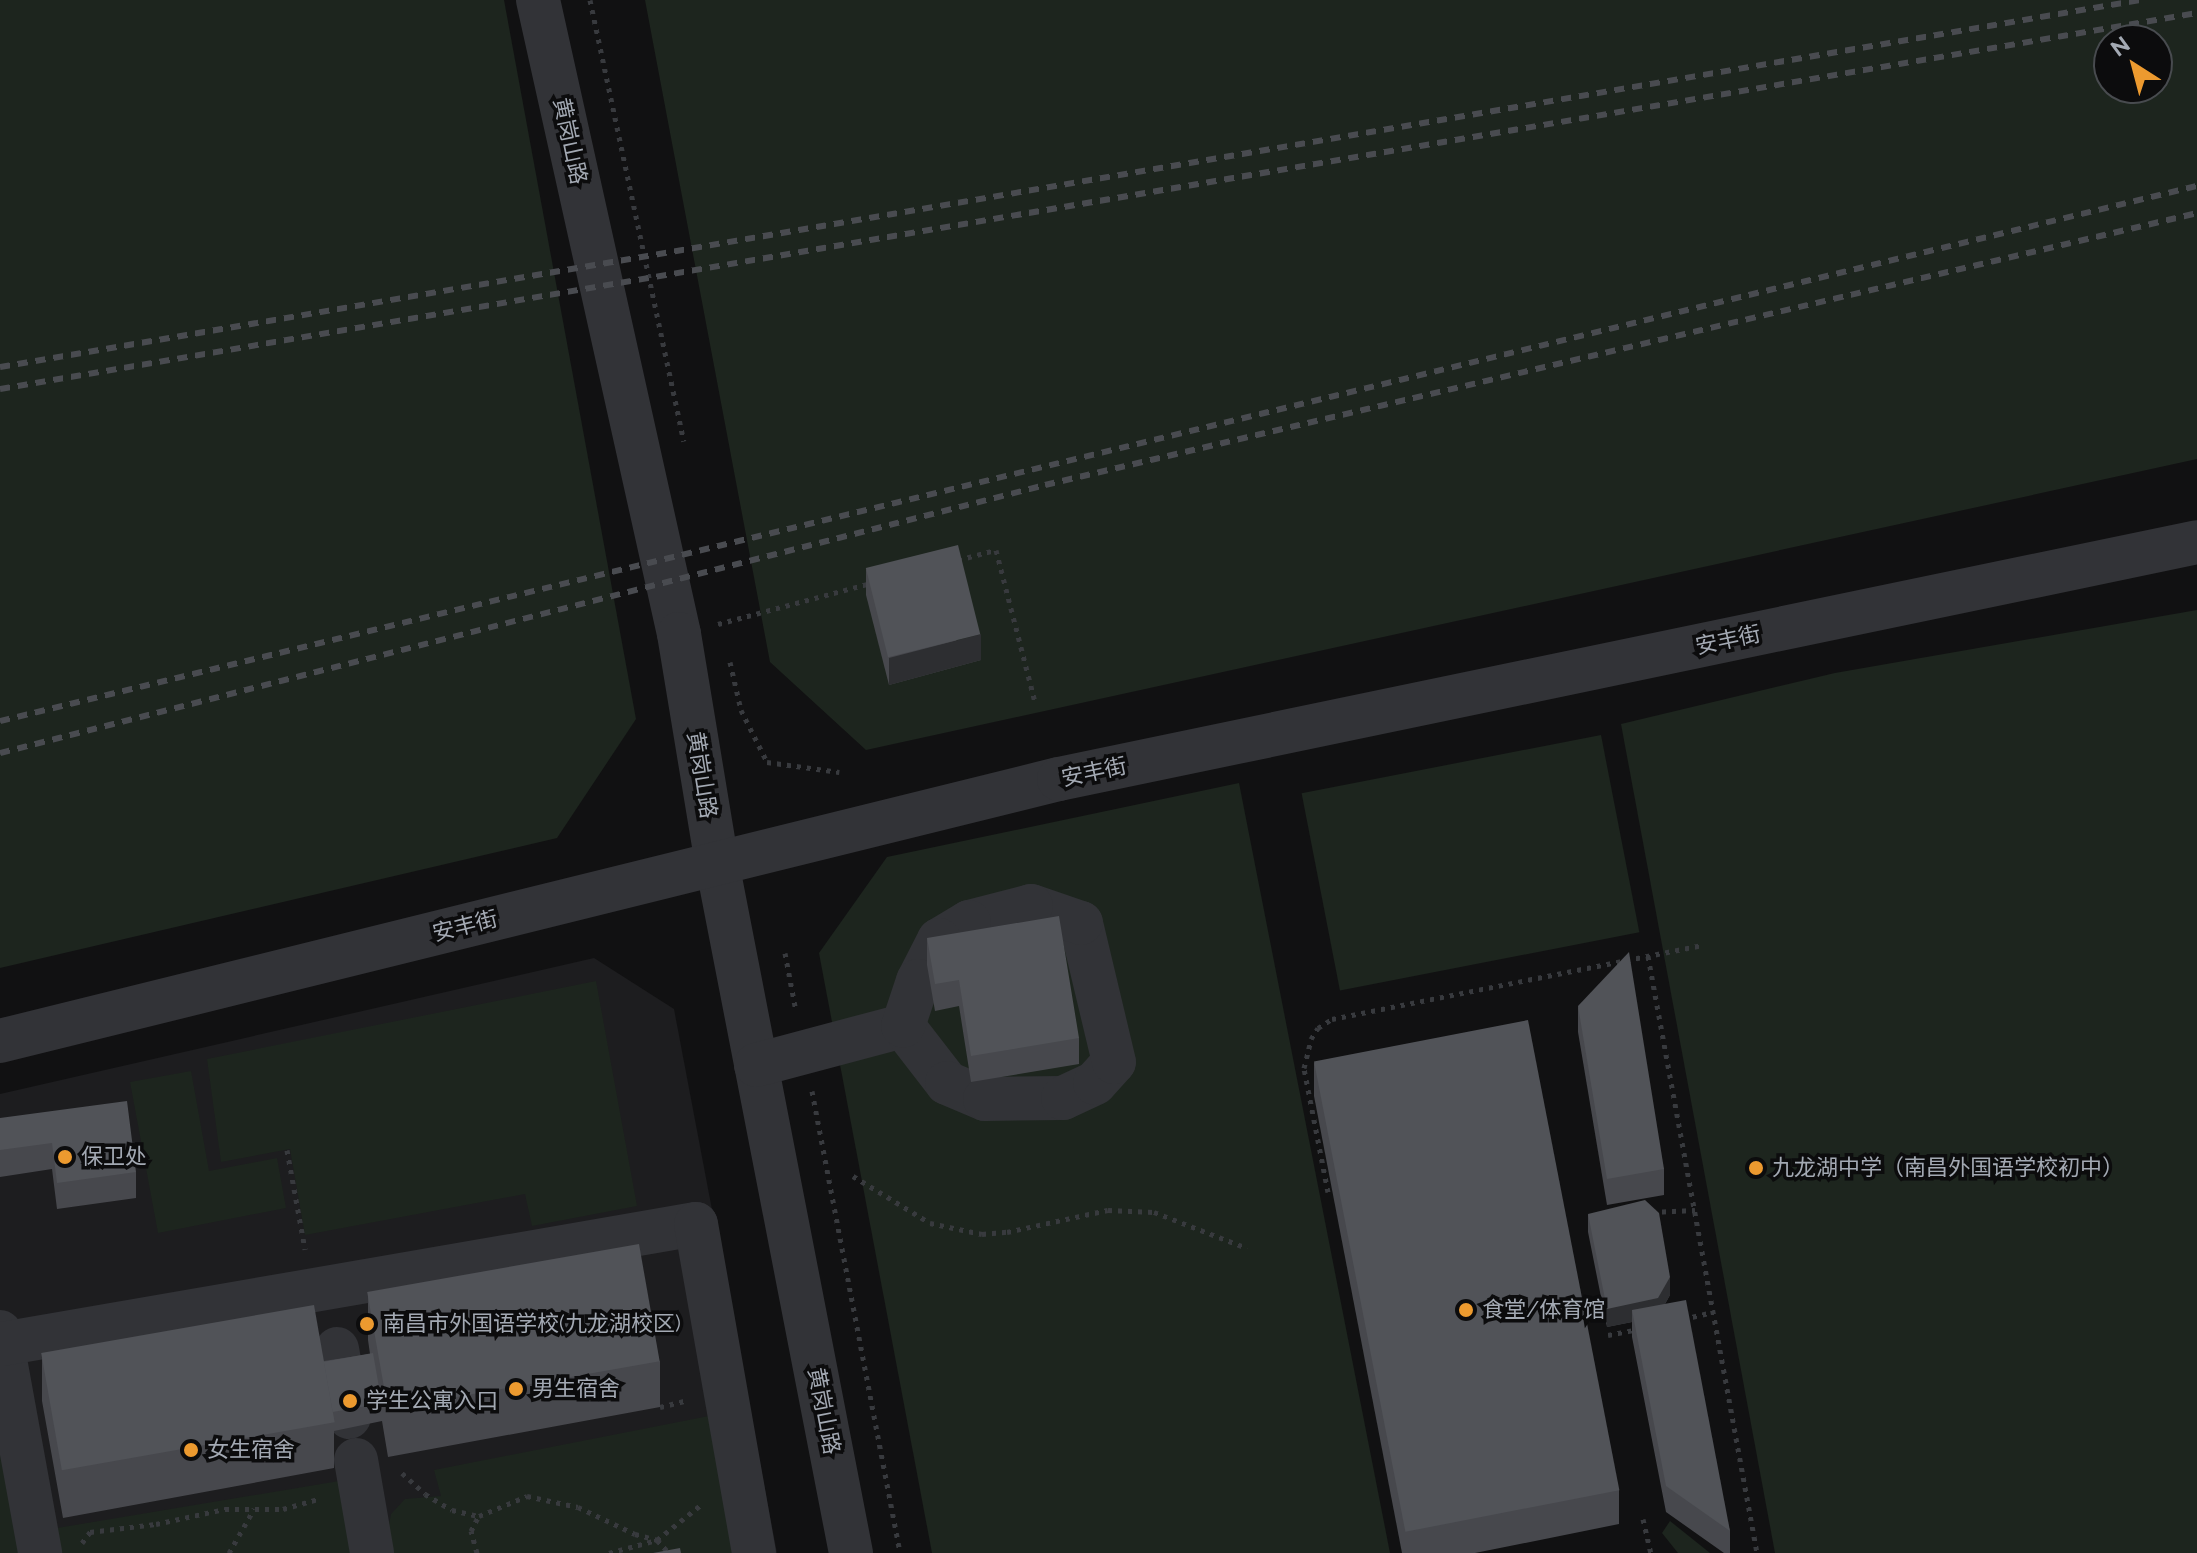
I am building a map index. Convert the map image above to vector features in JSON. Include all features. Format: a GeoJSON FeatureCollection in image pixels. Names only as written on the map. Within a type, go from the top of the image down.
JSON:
{"type":"FeatureCollection","features":[{"type":"Feature","properties":{"kind":"street","name":"黄岗山路"},"geometry":{"type":"LineString","coordinates":[[538,0],[679,634],[717,863],[851,1553]]}},
{"type":"Feature","properties":{"kind":"street","name":"安丰街"},"geometry":{"type":"LineString","coordinates":[[0,1041],[1075,776],[2197,542]]}},
{"type":"Feature","properties":{"kind":"street"},"geometry":{"type":"LineString","coordinates":[[1031,906],[1081,923],[1114,1062],[1095,1083],[1063,1098],[985,1099],[947,1083],[903,1026],[918,981],[939,940],[969,922],[1031,906]]}},
{"type":"Feature","properties":{"kind":"street"},"geometry":{"type":"LineString","coordinates":[[756,1065],[903,1026]]}},
{"type":"Feature","properties":{"kind":"street"},"geometry":{"type":"LineString","coordinates":[[40,1553],[1,1338],[696,1224],[754,1553]]}},
{"type":"Feature","properties":{"kind":"street"},"geometry":{"type":"LineString","coordinates":[[337,1349],[372,1553]]}},
{"type":"Feature","properties":{"kind":"path"},"geometry":{"type":"LineString","coordinates":[[590,0],[686,451]]}},
{"type":"Feature","properties":{"kind":"path"},"geometry":{"type":"LineString","coordinates":[[953,562],[996,550],[1035,702]]}},
{"type":"Feature","properties":{"kind":"path"},"geometry":{"type":"LineString","coordinates":[[679,634],[880,581]]}},
{"type":"Feature","properties":{"kind":"path"},"geometry":{"type":"LineString","coordinates":[[719,607],[725,637]]}},
{"type":"Feature","properties":{"kind":"path"},"geometry":{"type":"LineString","coordinates":[[728,652],[741,710],[767,762],[839,772]]}},
{"type":"Feature","properties":{"kind":"path"},"geometry":{"type":"LineString","coordinates":[[1328,1192],[1304,1068],[1306,1052],[1318,1028],[1332,1019],[1703,945]]}},
{"type":"Feature","properties":{"kind":"path"},"geometry":{"type":"LineString","coordinates":[[785,953],[900,1553]]}},
{"type":"Feature","properties":{"kind":"path"},"geometry":{"type":"LineString","coordinates":[[1648,956],[1757,1553]]}},
{"type":"Feature","properties":{"kind":"path"},"geometry":{"type":"LineString","coordinates":[[287,1150],[312,1289]]}},
{"type":"Feature","properties":{"kind":"path"},"geometry":{"type":"LineString","coordinates":[[853,1176],[930,1223],[982,1234],[1007,1232],[1108,1210],[1154,1212],[1247,1248]]}},
{"type":"Feature","properties":{"kind":"path"},"geometry":{"type":"LineString","coordinates":[[1648,1212],[1695,1210]]}},
{"type":"Feature","properties":{"kind":"path"},"geometry":{"type":"LineString","coordinates":[[1668,1322],[1713,1312]]}},
{"type":"Feature","properties":{"kind":"path"},"geometry":{"type":"LineString","coordinates":[[1608,1335],[1653,1326]]}},
{"type":"Feature","properties":{"kind":"path"},"geometry":{"type":"LineString","coordinates":[[75,1553],[90,1532],[156,1524],[225,1509],[283,1509],[315,1501],[355,1454],[399,1471],[425,1494],[452,1510],[479,1516],[527,1496],[578,1507],[635,1534],[657,1540],[669,1553]]}},
{"type":"Feature","properties":{"kind":"path"},"geometry":{"type":"LineString","coordinates":[[609,1553],[657,1540],[684,1515],[741,1481]]}},
{"type":"Feature","properties":{"kind":"path"},"geometry":{"type":"LineString","coordinates":[[229,1553],[254,1509]]}},
{"type":"Feature","properties":{"kind":"path"},"geometry":{"type":"LineString","coordinates":[[477,1553],[471,1531],[479,1516]]}},
{"type":"Feature","properties":{"kind":"path"},"geometry":{"type":"LineString","coordinates":[[1643,1519],[1651,1553]]}},
{"type":"Feature","properties":{"kind":"shaded area"},"geometry":{"type":"Polygon","coordinates":[[[0,0],[504,0],[636,719],[557,838],[0,968],[0,0]]]}},
{"type":"Feature","properties":{"kind":"shaded area"},"geometry":{"type":"Polygon","coordinates":[[[645,0],[2197,0],[2197,459],[866,750],[770,662],[645,0]]]}},
{"type":"Feature","properties":{"kind":"shaded area"},"geometry":{"type":"Polygon","coordinates":[[[2197,610],[2197,1553],[1775,1553],[1621,724],[1835,673],[2197,610]]]}},
{"type":"Feature","properties":{"kind":"shaded area"},"geometry":{"type":"Polygon","coordinates":[[[1601,735],[1639,932],[1340,991],[1302,793],[1601,735]]]}},
{"type":"Feature","properties":{"kind":"shaded area"},"geometry":{"type":"Polygon","coordinates":[[[1239,783],[1390,1553],[932,1553],[819,953],[887,857],[1239,783]]]}},
{"type":"Feature","properties":{"kind":"shaded area","name":"南昌市外国语学校(九龙湖校区)"},"geometry":{"type":"Polygon","coordinates":[[[594,958],[674,1009],[777,1553],[0,1553],[0,1094],[594,958]]]}},
{"type":"Feature","properties":{"kind":"shaded area"},"geometry":{"type":"Polygon","coordinates":[[[596,981],[637,1206],[532,1226],[525,1194],[305,1235],[290,1149],[221,1162],[207,1059],[596,981]]]}},
{"type":"Feature","properties":{"kind":"shaded area"},"geometry":{"type":"Polygon","coordinates":[[[191,1071],[209,1171],[277,1158],[286,1208],[158,1233],[130,1082],[191,1071]]]}},
{"type":"Feature","properties":{"kind":"shaded area"},"geometry":{"type":"Polygon","coordinates":[[[0,1383],[27,1553],[0,1553],[0,1383]]]}},
{"type":"Feature","properties":{"kind":"shaded area"},"geometry":{"type":"Polygon","coordinates":[[[714,1415],[740,1553],[389,1553],[387,1535],[391,1514],[405,1499],[441,1496],[434,1470],[714,1415]]]}},
{"type":"Feature","properties":{"kind":"shaded area"},"geometry":{"type":"Polygon","coordinates":[[[339,1481],[351,1553],[55,1553],[51,1529],[339,1481]]]}},
{"type":"Feature","properties":{"kind":"shaded area"},"geometry":{"type":"Polygon","coordinates":[[[1670,1521],[1710,1553],[1678,1553],[1662,1533],[1670,1521]]]}},
{"type":"Feature","properties":{"kind":"building"},"geometry":{"type":"Polygon","coordinates":[[[958,545],[980,634],[888,657],[866,568],[958,545]]]}},
{"type":"Feature","properties":{"kind":"building"},"geometry":{"type":"Polygon","coordinates":[[[1059,916],[1079,1038],[971,1056],[959,980],[935,984],[927,938],[1059,916]]]}},
{"type":"Feature","properties":{"kind":"building"},"geometry":{"type":"Polygon","coordinates":[[[1629,952],[1664,1169],[1607,1179],[1578,1006],[1629,952]]]}},
{"type":"Feature","properties":{"kind":"building","name":"食堂/体育馆"},"geometry":{"type":"Polygon","coordinates":[[[1528,1020],[1619,1490],[1405,1532],[1314,1062],[1528,1020]]]}},
{"type":"Feature","properties":{"kind":"building"},"geometry":{"type":"Polygon","coordinates":[[[127,1101],[136,1172],[57,1183],[52,1143],[0,1150],[0,1118],[127,1101]]]}},
{"type":"Feature","properties":{"kind":"building"},"geometry":{"type":"Polygon","coordinates":[[[1645,1200],[1659,1213],[1670,1277],[1658,1298],[1607,1309],[1588,1214],[1645,1200]]]}},
{"type":"Feature","properties":{"kind":"building"},"geometry":{"type":"Polygon","coordinates":[[[639,1244],[660,1361],[388,1409],[367,1292],[639,1244]]]}},
{"type":"Feature","properties":{"kind":"building"},"geometry":{"type":"Polygon","coordinates":[[[1686,1300],[1730,1531],[1666,1486],[1632,1310],[1686,1300]]]}},
{"type":"Feature","properties":{"kind":"building"},"geometry":{"type":"Polygon","coordinates":[[[314,1305],[335,1422],[62,1470],[41,1353],[314,1305]]]}},
{"type":"Feature","properties":{"kind":"building"},"geometry":{"type":"Polygon","coordinates":[[[373,1353],[382,1403],[333,1412],[324,1362],[373,1353]]]}},
{"type":"Feature","properties":{"kind":"building"},"geometry":{"type":"Polygon","coordinates":[[[680,1548],[681,1553],[653,1553],[680,1548]]]}},
{"type":"Feature","properties":{"kind":"railway"},"geometry":{"type":"LineString","coordinates":[[0,367],[2140,0]]}},
{"type":"Feature","properties":{"kind":"railway"},"geometry":{"type":"LineString","coordinates":[[0,389],[2197,13]]}},
{"type":"Feature","properties":{"kind":"railway"},"geometry":{"type":"LineString","coordinates":[[0,721],[2197,186]]}},
{"type":"Feature","properties":{"kind":"railway"},"geometry":{"type":"LineString","coordinates":[[0,753],[1045,485],[2197,213]]}},
{"type":"Feature","properties":{"kind":"place","name":"保卫处"},"geometry":{"type":"Point","coordinates":[65,1157]}},
{"type":"Feature","properties":{"kind":"place","name":"九龙湖中学（南昌外国语学校初中）"},"geometry":{"type":"Point","coordinates":[1756,1168]}},
{"type":"Feature","properties":{"kind":"place","name":"食堂/体育馆"},"geometry":{"type":"Point","coordinates":[1466,1310]}},
{"type":"Feature","properties":{"kind":"place","name":"南昌市外国语学校(九龙湖校区)"},"geometry":{"type":"Point","coordinates":[367,1324]}},
{"type":"Feature","properties":{"kind":"place","name":"男生宿舍"},"geometry":{"type":"Point","coordinates":[516,1389]}},
{"type":"Feature","properties":{"kind":"place","name":"学生公寓入口"},"geometry":{"type":"Point","coordinates":[350,1401]}},
{"type":"Feature","properties":{"kind":"place","name":"女生宿舍"},"geometry":{"type":"Point","coordinates":[191,1450]}}]}
